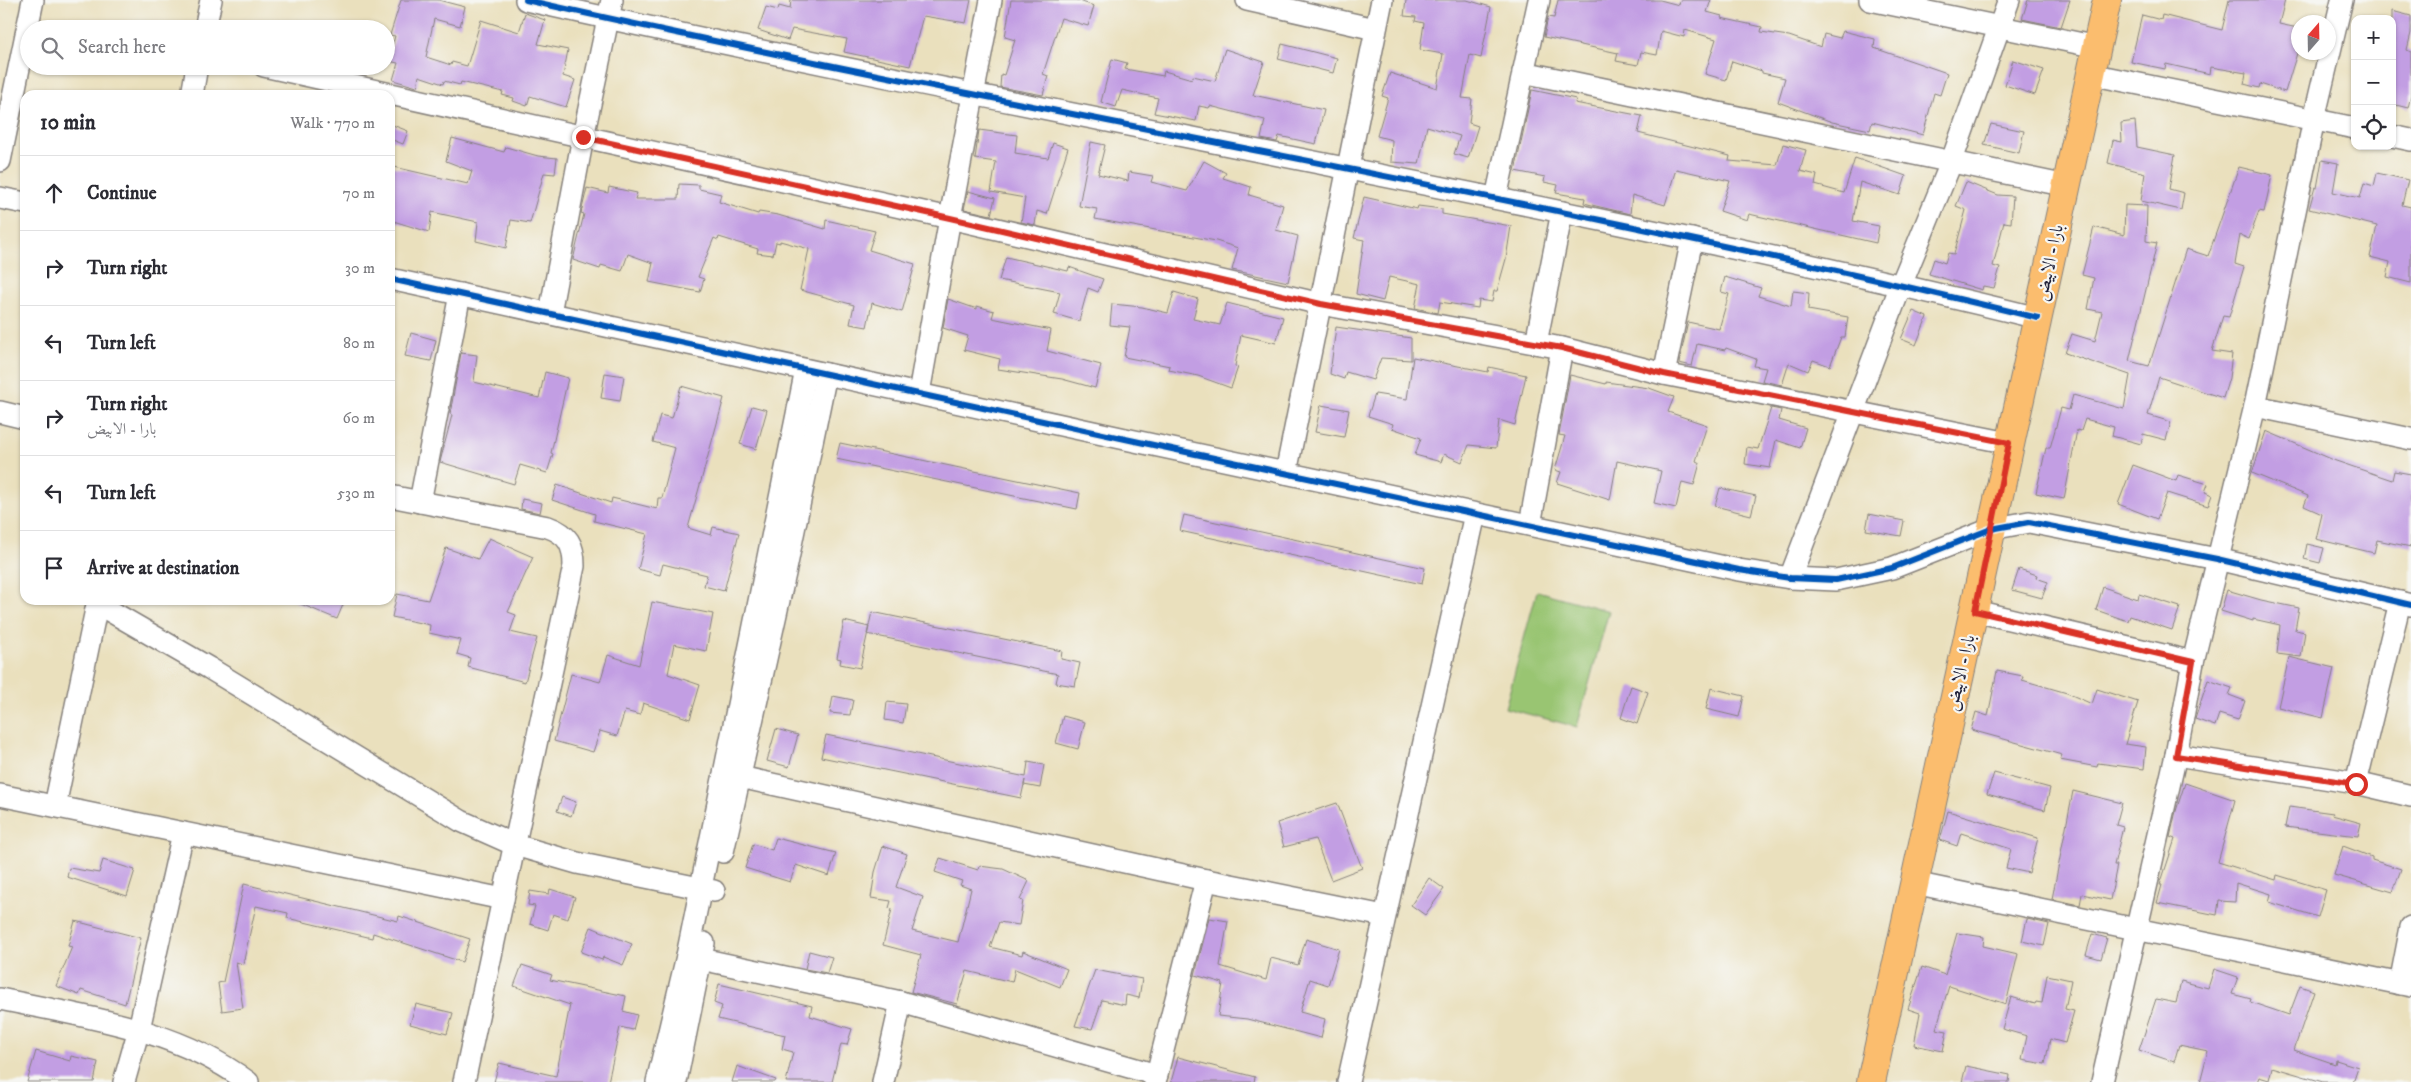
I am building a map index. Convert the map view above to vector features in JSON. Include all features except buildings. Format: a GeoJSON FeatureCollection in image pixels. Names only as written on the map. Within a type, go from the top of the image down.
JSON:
{"type":"FeatureCollection","features":[{"type":"Feature","properties":{"kind":"main road","name":"بارا - الابيض"},"geometry":{"type":"LineString","coordinates":[[1871,1082],[2107,0]]}},
{"type":"Feature","properties":{"kind":"street"},"geometry":{"type":"LineString","coordinates":[[28,20],[32,0]]}},
{"type":"Feature","properties":{"kind":"street"},"geometry":{"type":"LineString","coordinates":[[207,20],[211,0]]}},
{"type":"Feature","properties":{"kind":"street"},"geometry":{"type":"LineString","coordinates":[[526,0],[610,9],[973,95],[1496,198],[1692,239],[1901,285],[2038,318]]}},
{"type":"Feature","properties":{"kind":"street"},"geometry":{"type":"LineString","coordinates":[[919,393],[991,0]]}},
{"type":"Feature","properties":{"kind":"street"},"geometry":{"type":"LineString","coordinates":[[1247,0],[1376,29]]}},
{"type":"Feature","properties":{"kind":"street"},"geometry":{"type":"LineString","coordinates":[[1286,473],[1382,0]]}},
{"type":"Feature","properties":{"kind":"street"},"geometry":{"type":"LineString","coordinates":[[1496,198],[1539,0]]}},
{"type":"Feature","properties":{"kind":"street"},"geometry":{"type":"LineString","coordinates":[[1870,0],[2096,47]]}},
{"type":"Feature","properties":{"kind":"street"},"geometry":{"type":"LineString","coordinates":[[1790,578],[1901,285],[1951,162],[2008,0]]}},
{"type":"Feature","properties":{"kind":"street"},"geometry":{"type":"LineString","coordinates":[[2109,1081],[2137,930],[2176,756],[2193,662],[2255,406],[2314,119],[2342,0]]}},
{"type":"Feature","properties":{"kind":"street"},"geometry":{"type":"LineString","coordinates":[[550,313],[583,137],[610,9]]}},
{"type":"Feature","properties":{"kind":"street"},"geometry":{"type":"LineString","coordinates":[[0,161],[20,60]]}},
{"type":"Feature","properties":{"kind":"street"},"geometry":{"type":"LineString","coordinates":[[1523,72],[2067,186]]}},
{"type":"Feature","properties":{"kind":"street"},"geometry":{"type":"LineString","coordinates":[[2090,74],[2351,127]]}},
{"type":"Feature","properties":{"kind":"street"},"geometry":{"type":"LineString","coordinates":[[193,90],[195,75]]}},
{"type":"Feature","properties":{"kind":"street"},"geometry":{"type":"LineString","coordinates":[[304,75],[372,90]]}},
{"type":"Feature","properties":{"kind":"street"},"geometry":{"type":"LineString","coordinates":[[395,95],[950,218],[1321,304],[1562,348],[1664,374],[2009,443]]}},
{"type":"Feature","properties":{"kind":"street"},"geometry":{"type":"LineString","coordinates":[[2396,137],[2411,140]]}},
{"type":"Feature","properties":{"kind":"street"},"geometry":{"type":"LineString","coordinates":[[0,198],[20,202]]}},
{"type":"Feature","properties":{"kind":"street"},"geometry":{"type":"LineString","coordinates":[[1536,343],[1562,212]]}},
{"type":"Feature","properties":{"kind":"street"},"geometry":{"type":"LineString","coordinates":[[1664,374],[1692,239]]}},
{"type":"Feature","properties":{"kind":"street"},"geometry":{"type":"LineString","coordinates":[[395,280],[1739,570],[1790,578],[1836,580],[1892,568],[1991,529],[2029,522],[2217,559],[2405,604],[2356,784]]}},
{"type":"Feature","properties":{"kind":"street"},"geometry":{"type":"LineString","coordinates":[[420,502],[460,294]]}},
{"type":"Feature","properties":{"kind":"street"},"geometry":{"type":"LineString","coordinates":[[1530,525],[1562,348]]}},
{"type":"Feature","properties":{"kind":"street"},"geometry":{"type":"LineString","coordinates":[[707,890],[740,777],[786,569],[816,372]]}},
{"type":"Feature","properties":{"kind":"street"},"geometry":{"type":"LineString","coordinates":[[676,1082],[694,957],[707,890],[816,372]]}},
{"type":"Feature","properties":{"kind":"street"},"geometry":{"type":"LineString","coordinates":[[2255,406],[2411,439]]}},
{"type":"Feature","properties":{"kind":"street"},"geometry":{"type":"LineString","coordinates":[[0,412],[20,417]]}},
{"type":"Feature","properties":{"kind":"street"},"geometry":{"type":"LineString","coordinates":[[395,497],[548,527],[560,531],[569,539],[574,551],[574,566],[464,1082]]}},
{"type":"Feature","properties":{"kind":"street"},"geometry":{"type":"LineString","coordinates":[[1348,1082],[1475,514]]}},
{"type":"Feature","properties":{"kind":"street"},"geometry":{"type":"LineString","coordinates":[[55,806],[97,605]]}},
{"type":"Feature","properties":{"kind":"street"},"geometry":{"type":"LineString","coordinates":[[103,605],[461,821],[515,845],[577,863],[707,890]]}},
{"type":"Feature","properties":{"kind":"street"},"geometry":{"type":"LineString","coordinates":[[1975,611],[2193,662]]}},
{"type":"Feature","properties":{"kind":"street"},"geometry":{"type":"LineString","coordinates":[[2176,756],[2356,784],[2411,796]]}},
{"type":"Feature","properties":{"kind":"street"},"geometry":{"type":"LineString","coordinates":[[740,777],[1206,880],[1384,916]]}},
{"type":"Feature","properties":{"kind":"street"},"geometry":{"type":"LineString","coordinates":[[0,795],[503,900]]}},
{"type":"Feature","properties":{"kind":"street"},"geometry":{"type":"LineString","coordinates":[[124,1082],[140,1029],[183,833]]}},
{"type":"Feature","properties":{"kind":"street"},"geometry":{"type":"LineString","coordinates":[[694,957],[900,1002],[1156,1079],[1206,880]]}},
{"type":"Feature","properties":{"kind":"street"},"geometry":{"type":"LineString","coordinates":[[1914,883],[2405,985],[2411,928]]}},
{"type":"Feature","properties":{"kind":"street"},"geometry":{"type":"LineString","coordinates":[[657,1082],[694,957]]}},
{"type":"Feature","properties":{"kind":"street"},"geometry":{"type":"LineString","coordinates":[[0,999],[140,1029],[203,1054],[248,1082]]}},
{"type":"Feature","properties":{"kind":"street"},"geometry":{"type":"LineString","coordinates":[[883,1082],[900,1002]]}},
{"type":"Feature","properties":{"kind":"green space"},"geometry":{"type":"Polygon","coordinates":[[[1537,591],[1609,611],[1577,727],[1505,708],[1537,591]]]}},
{"type":"Feature","properties":{"kind":"cycle path"},"geometry":{"type":"LineString","coordinates":[[526,0],[904,80],[1661,233],[1850,274],[2038,318]]}},
{"type":"Feature","properties":{"kind":"cycle path"},"geometry":{"type":"LineString","coordinates":[[395,280],[1739,570],[1790,578],[1836,580],[1892,568],[1991,529],[2029,522],[2217,559],[2411,605]]}},
{"type":"Feature","properties":{"kind":"route"},"geometry":{"type":"LineString","coordinates":[[583,137],[950,218],[1321,304],[1562,348],[1664,374],[2009,443],[1975,611],[2193,662],[2176,756],[2356,784]]}}]}
